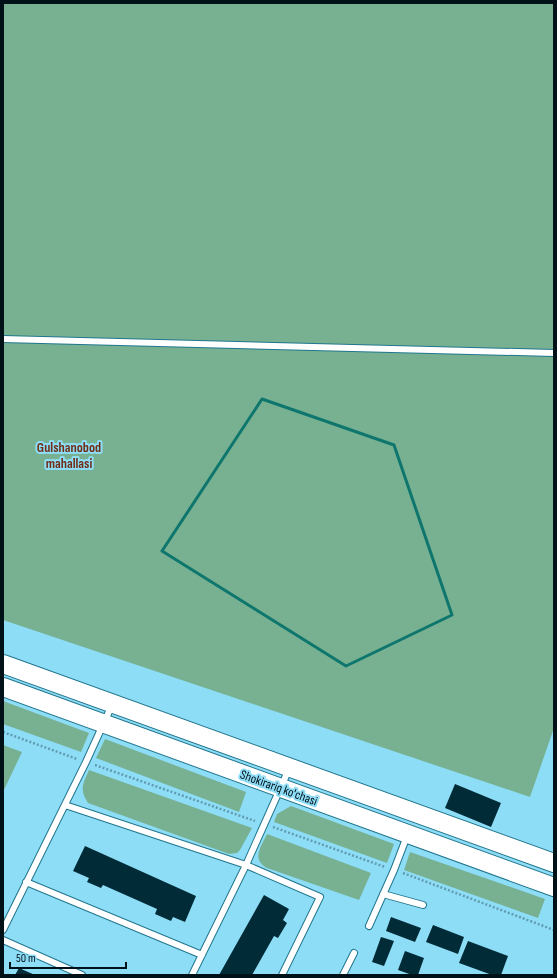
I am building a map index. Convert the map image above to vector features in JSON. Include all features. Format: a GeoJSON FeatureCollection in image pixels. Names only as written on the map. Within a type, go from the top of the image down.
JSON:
{"type":"FeatureCollection","features":[{"type":"Feature","properties":{"kind":"main road","name":"Shokirariq ko'chasi"},"geometry":{"type":"LineString","coordinates":[[3,664],[554,863]]}},
{"type":"Feature","properties":{"kind":"main road","name":"Shokirariq ko'chasi"},"geometry":{"type":"LineString","coordinates":[[3,687],[554,887]]}},
{"type":"Feature","properties":{"kind":"lane"},"geometry":{"type":"LineString","coordinates":[[3,339],[554,353]]}},
{"type":"Feature","properties":{"kind":"lane"},"geometry":{"type":"LineString","coordinates":[[3,930],[86,762],[112,704]]}},
{"type":"Feature","properties":{"kind":"lane"},"geometry":{"type":"LineString","coordinates":[[192,975],[246,865],[289,768]]}},
{"type":"Feature","properties":{"kind":"lane"},"geometry":{"type":"LineString","coordinates":[[65,805],[246,865],[320,898],[282,975]]}},
{"type":"Feature","properties":{"kind":"lane"},"geometry":{"type":"LineString","coordinates":[[370,926],[394,870],[407,834]]}},
{"type":"Feature","properties":{"kind":"lane"},"geometry":{"type":"LineString","coordinates":[[26,882],[202,955]]}},
{"type":"Feature","properties":{"kind":"lane"},"geometry":{"type":"LineString","coordinates":[[383,894],[423,906]]}},
{"type":"Feature","properties":{"kind":"lane"},"geometry":{"type":"LineString","coordinates":[[3,940],[82,975]]}},
{"type":"Feature","properties":{"kind":"lane"},"geometry":{"type":"LineString","coordinates":[[343,975],[354,954]]}},
{"type":"Feature","properties":{"kind":"path"},"geometry":{"type":"LineString","coordinates":[[3,732],[394,870],[554,930]]}},
{"type":"Feature","properties":{"kind":"highlighted area"},"geometry":{"type":"Polygon","coordinates":[[[262,399],[394,445],[452,615],[346,666],[162,551],[262,399]]]}},
{"type":"Feature","properties":{"kind":"green space"},"geometry":{"type":"Polygon","coordinates":[[[3,3],[554,3],[554,728],[530,797],[3,620],[3,3]]]}},
{"type":"Feature","properties":{"kind":"green space"},"geometry":{"type":"Polygon","coordinates":[[[3,701],[89,733],[81,752],[3,724],[3,701]]]}},
{"type":"Feature","properties":{"kind":"green space"},"geometry":{"type":"Polygon","coordinates":[[[105,739],[246,792],[239,812],[96,758],[105,739]]]}},
{"type":"Feature","properties":{"kind":"green space"},"geometry":{"type":"Polygon","coordinates":[[[3,745],[22,752],[3,792],[3,745]]]}},
{"type":"Feature","properties":{"kind":"green space"},"geometry":{"type":"Polygon","coordinates":[[[89,770],[252,828],[240,850],[237,853],[229,854],[88,803],[85,798],[83,786],[89,770]]]}},
{"type":"Feature","properties":{"kind":"green space"},"geometry":{"type":"Polygon","coordinates":[[[291,806],[394,844],[387,863],[274,822],[277,814],[291,806]]]}},
{"type":"Feature","properties":{"kind":"green space"},"geometry":{"type":"Polygon","coordinates":[[[267,834],[371,873],[359,900],[267,868],[259,861],[258,857],[260,848],[267,834]]]}},
{"type":"Feature","properties":{"kind":"green space"},"geometry":{"type":"Polygon","coordinates":[[[410,852],[545,899],[538,918],[404,870],[410,852]]]}},
{"type":"Feature","properties":{"kind":"building"},"geometry":{"type":"Polygon","coordinates":[[[455,784],[501,803],[491,827],[445,808],[455,784]]]}},
{"type":"Feature","properties":{"kind":"building"},"geometry":{"type":"Polygon","coordinates":[[[85,846],[196,896],[185,922],[173,917],[171,921],[155,914],[157,909],[103,885],[101,888],[87,882],[89,878],[73,871],[85,846]]]}},
{"type":"Feature","properties":{"kind":"building"},"geometry":{"type":"Polygon","coordinates":[[[264,895],[289,909],[283,920],[287,923],[278,938],[274,936],[252,975],[219,975],[264,895]]]}},
{"type":"Feature","properties":{"kind":"building"},"geometry":{"type":"Polygon","coordinates":[[[391,917],[421,928],[415,942],[386,931],[391,917]]]}},
{"type":"Feature","properties":{"kind":"building"},"geometry":{"type":"Polygon","coordinates":[[[433,925],[464,937],[458,954],[426,942],[433,925]]]}},
{"type":"Feature","properties":{"kind":"building"},"geometry":{"type":"Polygon","coordinates":[[[381,937],[394,941],[384,966],[372,962],[381,937]]]}},
{"type":"Feature","properties":{"kind":"building"},"geometry":{"type":"Polygon","coordinates":[[[468,941],[508,956],[501,975],[492,975],[459,963],[468,941]]]}},
{"type":"Feature","properties":{"kind":"building"},"geometry":{"type":"Polygon","coordinates":[[[405,951],[424,958],[418,975],[412,975],[398,970],[405,951]]]}},
{"type":"Feature","properties":{"kind":"building"},"geometry":{"type":"Polygon","coordinates":[[[19,968],[35,975],[15,975],[19,968]]]}},
{"type":"Feature","properties":{"kind":"district","name":"Gulshanobod mahallasi"},"geometry":{"type":"Point","coordinates":[69,456]}}]}
